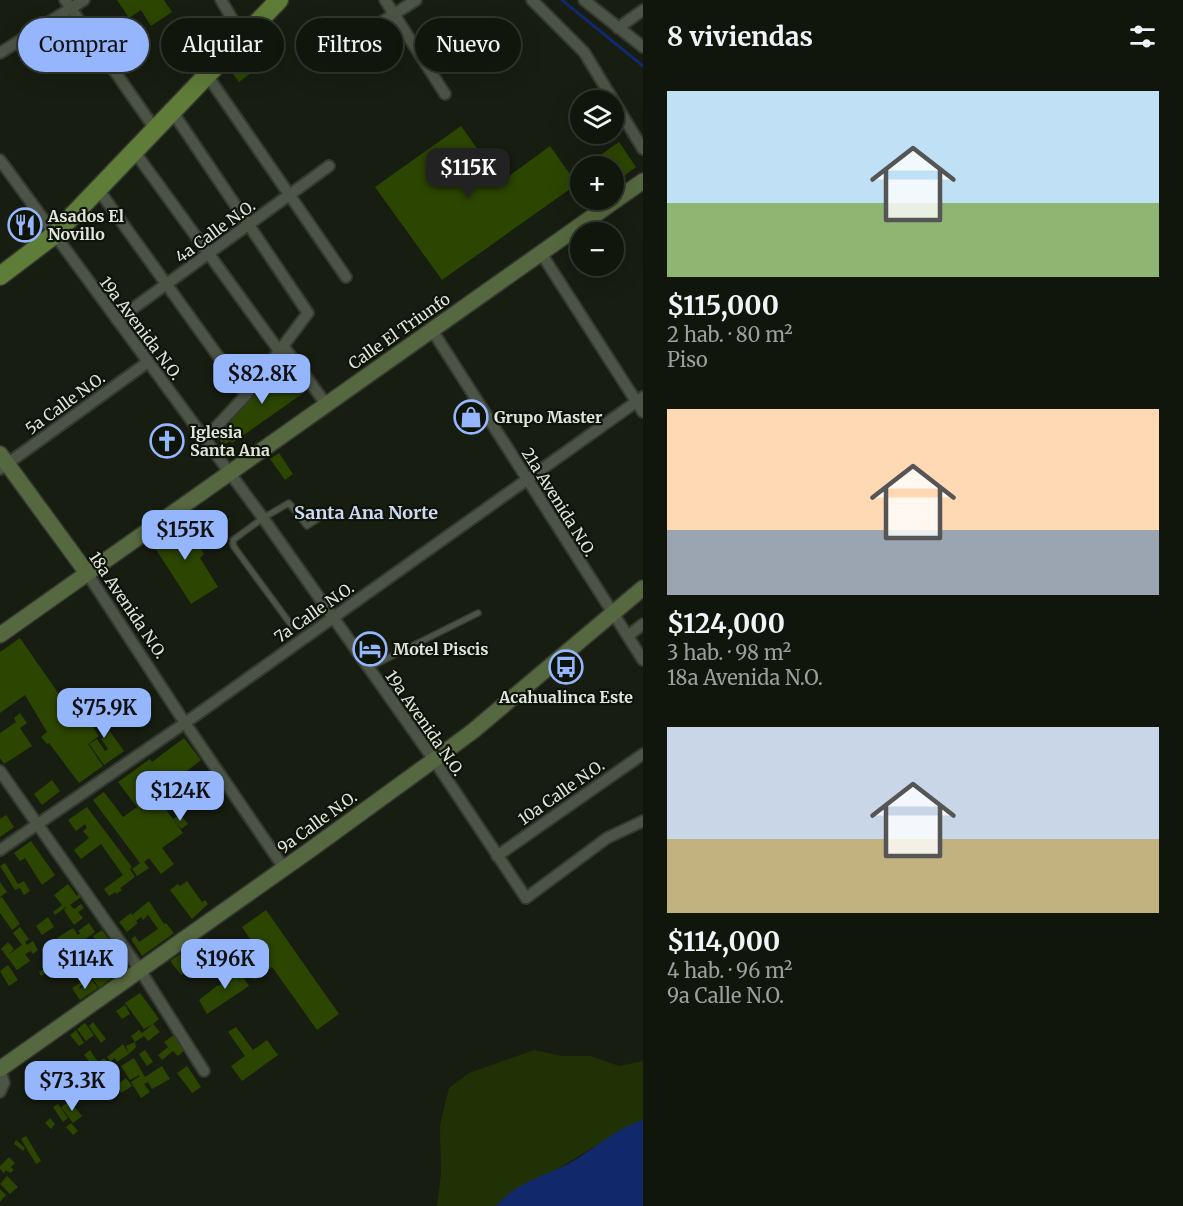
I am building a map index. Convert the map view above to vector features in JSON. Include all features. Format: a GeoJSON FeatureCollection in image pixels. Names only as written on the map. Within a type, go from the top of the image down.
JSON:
{"type":"FeatureCollection","features":[{"type":"Feature","properties":{"kind":"main road"},"geometry":{"type":"LineString","coordinates":[[261,18],[279,0]]}},
{"type":"Feature","properties":{"kind":"main road"},"geometry":{"type":"LineString","coordinates":[[0,276],[54,235],[210,72]]}},
{"type":"Feature","properties":{"kind":"street"},"geometry":{"type":"LineString","coordinates":[[0,53],[68,4],[84,0]]}},
{"type":"Feature","properties":{"kind":"street"},"geometry":{"type":"LineString","coordinates":[[220,0],[231,18]]}},
{"type":"Feature","properties":{"kind":"street"},"geometry":{"type":"LineString","coordinates":[[385,0],[445,94]]}},
{"type":"Feature","properties":{"kind":"street"},"geometry":{"type":"LineString","coordinates":[[388,18],[416,0]]}},
{"type":"Feature","properties":{"kind":"street"},"geometry":{"type":"LineString","coordinates":[[532,0],[584,52],[643,149]]}},
{"type":"Feature","properties":{"kind":"street"},"geometry":{"type":"LineString","coordinates":[[584,0],[643,47]]}},
{"type":"Feature","properties":{"kind":"street"},"geometry":{"type":"LineString","coordinates":[[68,4],[155,129]]}},
{"type":"Feature","properties":{"kind":"street"},"geometry":{"type":"LineString","coordinates":[[618,28],[643,10]]}},
{"type":"Feature","properties":{"kind":"street"},"geometry":{"type":"LineString","coordinates":[[207,75],[346,277]]}},
{"type":"Feature","properties":{"kind":"street"},"geometry":{"type":"LineString","coordinates":[[172,111],[308,313],[246,395],[205,439]]}},
{"type":"Feature","properties":{"kind":"street"},"geometry":{"type":"LineString","coordinates":[[134,152],[282,350],[326,404]]}},
{"type":"Feature","properties":{"kind":"street","name":"19a Avenida N.O."},"geometry":{"type":"LineString","coordinates":[[0,160],[263,518],[434,759],[526,898],[607,838],[643,821]]}},
{"type":"Feature","properties":{"kind":"street","name":"4a Calle N.O."},"geometry":{"type":"LineString","coordinates":[[117,320],[329,166]]}},
{"type":"Feature","properties":{"kind":"street","name":"Calle El Triunfo"},"geometry":{"type":"LineString","coordinates":[[0,635],[643,181]]}},
{"type":"Feature","properties":{"kind":"street"},"geometry":{"type":"LineString","coordinates":[[98,189],[246,395]]}},
{"type":"Feature","properties":{"kind":"street"},"geometry":{"type":"LineString","coordinates":[[541,253],[640,399],[643,412]]}},
{"type":"Feature","properties":{"kind":"street","name":"21a Avenida N.O."},"geometry":{"type":"LineString","coordinates":[[432,330],[643,660]]}},
{"type":"Feature","properties":{"kind":"street","name":"5a Calle N.O."},"geometry":{"type":"LineString","coordinates":[[2,462],[148,362]]}},
{"type":"Feature","properties":{"kind":"street","name":"7a Calle N.O."},"geometry":{"type":"LineString","coordinates":[[0,850],[184,723],[640,399]]}},
{"type":"Feature","properties":{"kind":"street","name":"18a Avenida N.O."},"geometry":{"type":"LineString","coordinates":[[2,462],[87,573],[184,723],[284,868]]}},
{"type":"Feature","properties":{"kind":"street","name":"9a Calle N.O."},"geometry":{"type":"LineString","coordinates":[[0,1068],[284,868],[473,730],[643,588]]}},
{"type":"Feature","properties":{"kind":"street"},"geometry":{"type":"LineString","coordinates":[[627,636],[643,624]]}},
{"type":"Feature","properties":{"kind":"street","name":"10a Calle N.O."},"geometry":{"type":"LineString","coordinates":[[497,856],[643,754]]}},
{"type":"Feature","properties":{"kind":"street"},"geometry":{"type":"LineString","coordinates":[[0,771],[140,970],[204,1071]]}},
{"type":"Feature","properties":{"kind":"street"},"geometry":{"type":"LineString","coordinates":[[0,1068],[4,1083],[1,1090]]}},
{"type":"Feature","properties":{"kind":"lane"},"geometry":{"type":"LineString","coordinates":[[292,626],[233,544],[233,540],[263,518],[289,503],[307,526],[330,511]]}},
{"type":"Feature","properties":{"kind":"lane"},"geometry":{"type":"LineString","coordinates":[[369,668],[478,613]]}},
{"type":"Feature","properties":{"kind":"green space"},"geometry":{"type":"Polygon","coordinates":[[[534,1050],[562,1056],[590,1056],[619,1066],[643,1061],[643,1121],[617,1133],[497,1206],[437,1206],[441,1174],[440,1125],[449,1088],[469,1073],[534,1050]]]}},
{"type":"Feature","properties":{"kind":"water"},"geometry":{"type":"Polygon","coordinates":[[[643,1120],[643,1206],[496,1206],[524,1184],[564,1166],[616,1132],[643,1120]]]}},
{"type":"Feature","properties":{"kind":"building"},"geometry":{"type":"Polygon","coordinates":[[[117,0],[164,0],[172,12],[151,26],[149,18],[146,18],[141,10],[129,18],[117,0]]]}},
{"type":"Feature","properties":{"kind":"building"},"geometry":{"type":"Polygon","coordinates":[[[232,72],[253,72],[239,82],[232,72]]]}},
{"type":"Feature","properties":{"kind":"building"},"geometry":{"type":"Polygon","coordinates":[[[461,126],[501,182],[550,146],[570,174],[570,189],[442,280],[375,187],[461,126]]]}},
{"type":"Feature","properties":{"kind":"building"},"geometry":{"type":"Polygon","coordinates":[[[616,144],[620,144],[636,167],[624,176],[624,156],[599,156],[616,144]]]}},
{"type":"Feature","properties":{"kind":"building"},"geometry":{"type":"Polygon","coordinates":[[[281,360],[305,392],[232,443],[230,441],[223,445],[214,433],[254,396],[281,360]]]}},
{"type":"Feature","properties":{"kind":"building"},"geometry":{"type":"Polygon","coordinates":[[[279,453],[293,474],[285,480],[270,459],[279,453]]]}},
{"type":"Feature","properties":{"kind":"building"},"geometry":{"type":"Polygon","coordinates":[[[182,519],[204,554],[200,558],[218,587],[191,604],[150,540],[182,519]]]}},
{"type":"Feature","properties":{"kind":"building"},"geometry":{"type":"Polygon","coordinates":[[[20,638],[63,700],[71,694],[99,736],[88,744],[103,766],[79,783],[49,743],[47,744],[41,737],[47,732],[25,695],[0,713],[0,652],[20,638]]]}},
{"type":"Feature","properties":{"kind":"building"},"geometry":{"type":"Polygon","coordinates":[[[89,702],[124,751],[104,765],[89,744],[97,739],[105,751],[108,749],[101,739],[105,737],[83,706],[89,702]]]}},
{"type":"Feature","properties":{"kind":"building"},"geometry":{"type":"Polygon","coordinates":[[[20,713],[27,723],[20,728],[32,746],[4,764],[0,758],[0,733],[16,722],[14,718],[20,713]]]}},
{"type":"Feature","properties":{"kind":"building"},"geometry":{"type":"Polygon","coordinates":[[[184,738],[201,760],[169,785],[174,791],[162,800],[158,795],[156,796],[183,833],[162,848],[174,864],[161,874],[149,858],[144,862],[149,868],[137,876],[132,869],[140,863],[93,800],[104,792],[123,817],[137,807],[118,782],[150,759],[152,762],[184,738]]]}},
{"type":"Feature","properties":{"kind":"building"},"geometry":{"type":"Polygon","coordinates":[[[52,780],[60,791],[42,805],[34,794],[52,780]]]}},
{"type":"Feature","properties":{"kind":"building"},"geometry":{"type":"Polygon","coordinates":[[[87,807],[132,867],[130,869],[135,877],[120,888],[122,890],[116,894],[115,892],[109,896],[104,889],[123,875],[101,844],[81,859],[74,850],[89,838],[83,831],[87,828],[85,824],[76,831],[68,820],[87,807]]]}},
{"type":"Feature","properties":{"kind":"building"},"geometry":{"type":"Polygon","coordinates":[[[180,814],[188,824],[181,829],[173,819],[180,814]]]}},
{"type":"Feature","properties":{"kind":"building"},"geometry":{"type":"Polygon","coordinates":[[[6,815],[14,827],[0,837],[0,819],[6,815]]]}},
{"type":"Feature","properties":{"kind":"building"},"geometry":{"type":"Polygon","coordinates":[[[31,841],[55,875],[42,885],[25,858],[20,861],[14,853],[31,841]]]}},
{"type":"Feature","properties":{"kind":"building"},"geometry":{"type":"Polygon","coordinates":[[[5,863],[18,884],[24,881],[30,891],[24,895],[20,888],[15,890],[0,866],[5,863]]]}},
{"type":"Feature","properties":{"kind":"building"},"geometry":{"type":"Polygon","coordinates":[[[187,881],[202,902],[205,900],[208,904],[192,919],[170,890],[187,881]]]}},
{"type":"Feature","properties":{"kind":"building"},"geometry":{"type":"Polygon","coordinates":[[[0,882],[7,892],[0,897],[0,882]]]}},
{"type":"Feature","properties":{"kind":"building"},"geometry":{"type":"Polygon","coordinates":[[[68,884],[77,896],[79,894],[81,897],[70,905],[74,909],[81,904],[84,908],[78,912],[83,918],[74,925],[64,910],[67,906],[55,915],[53,912],[62,905],[54,895],[68,884]]]}},
{"type":"Feature","properties":{"kind":"building"},"geometry":{"type":"Polygon","coordinates":[[[2,897],[20,924],[12,930],[0,913],[0,898],[2,897]]]}},
{"type":"Feature","properties":{"kind":"building"},"geometry":{"type":"Polygon","coordinates":[[[149,901],[164,924],[166,923],[174,933],[142,956],[131,939],[135,936],[139,942],[158,929],[148,915],[143,920],[141,917],[136,921],[138,923],[127,932],[119,922],[149,901]]]}},
{"type":"Feature","properties":{"kind":"building"},"geometry":{"type":"Polygon","coordinates":[[[266,910],[339,1014],[317,1030],[272,967],[254,980],[247,970],[263,958],[242,927],[266,910]]]}},
{"type":"Feature","properties":{"kind":"building"},"geometry":{"type":"Polygon","coordinates":[[[48,917],[54,927],[42,935],[36,926],[48,917]]]}},
{"type":"Feature","properties":{"kind":"building"},"geometry":{"type":"Polygon","coordinates":[[[89,923],[95,932],[67,953],[57,938],[73,928],[78,935],[80,933],[78,931],[89,923]]]}},
{"type":"Feature","properties":{"kind":"building"},"geometry":{"type":"Polygon","coordinates":[[[20,927],[29,939],[25,942],[27,945],[33,941],[38,950],[33,954],[31,951],[25,954],[30,961],[17,970],[1,949],[8,942],[14,949],[9,954],[22,945],[13,933],[20,927]]]}},
{"type":"Feature","properties":{"kind":"building"},"geometry":{"type":"Polygon","coordinates":[[[102,930],[116,949],[107,955],[103,950],[99,953],[94,945],[97,942],[93,936],[102,930]]]}},
{"type":"Feature","properties":{"kind":"building"},"geometry":{"type":"Polygon","coordinates":[[[180,954],[191,968],[181,975],[170,961],[180,954]]]}},
{"type":"Feature","properties":{"kind":"building"},"geometry":{"type":"Polygon","coordinates":[[[91,957],[98,964],[104,959],[112,969],[120,964],[123,969],[99,988],[91,976],[94,974],[85,961],[91,957]]]}},
{"type":"Feature","properties":{"kind":"building"},"geometry":{"type":"Polygon","coordinates":[[[52,964],[54,967],[41,976],[39,972],[52,964]]]}},
{"type":"Feature","properties":{"kind":"building"},"geometry":{"type":"Polygon","coordinates":[[[8,965],[18,980],[9,986],[0,971],[8,965]]]}},
{"type":"Feature","properties":{"kind":"building"},"geometry":{"type":"Polygon","coordinates":[[[235,965],[249,986],[207,1014],[199,1000],[217,986],[229,981],[224,973],[235,965]]]}},
{"type":"Feature","properties":{"kind":"building"},"geometry":{"type":"Polygon","coordinates":[[[92,980],[98,988],[80,1000],[72,988],[81,982],[83,984],[80,989],[92,980]]]}},
{"type":"Feature","properties":{"kind":"building"},"geometry":{"type":"Polygon","coordinates":[[[140,993],[159,1019],[144,1029],[125,1003],[140,993]]]}},
{"type":"Feature","properties":{"kind":"building"},"geometry":{"type":"Polygon","coordinates":[[[125,1005],[130,1014],[122,1019],[116,1011],[125,1005]]]}},
{"type":"Feature","properties":{"kind":"building"},"geometry":{"type":"Polygon","coordinates":[[[93,1022],[106,1039],[101,1043],[89,1026],[93,1022]]]}},
{"type":"Feature","properties":{"kind":"building"},"geometry":{"type":"Polygon","coordinates":[[[85,1023],[94,1035],[86,1041],[77,1029],[85,1023]]]}},
{"type":"Feature","properties":{"kind":"building"},"geometry":{"type":"Polygon","coordinates":[[[153,1024],[160,1032],[148,1041],[144,1036],[135,1042],[131,1036],[139,1030],[142,1033],[153,1024]]]}},
{"type":"Feature","properties":{"kind":"building"},"geometry":{"type":"Polygon","coordinates":[[[236,1027],[253,1050],[267,1040],[278,1055],[242,1081],[231,1066],[245,1056],[228,1032],[236,1027]]]}},
{"type":"Feature","properties":{"kind":"building"},"geometry":{"type":"Polygon","coordinates":[[[76,1030],[84,1043],[79,1046],[70,1035],[76,1030]]]}},
{"type":"Feature","properties":{"kind":"building"},"geometry":{"type":"Polygon","coordinates":[[[174,1035],[185,1050],[178,1056],[173,1051],[162,1060],[158,1055],[168,1047],[164,1042],[174,1035]]]}},
{"type":"Feature","properties":{"kind":"building"},"geometry":{"type":"Polygon","coordinates":[[[135,1042],[136,1047],[129,1054],[126,1046],[135,1042]]]}},
{"type":"Feature","properties":{"kind":"building"},"geometry":{"type":"Polygon","coordinates":[[[123,1044],[129,1054],[117,1062],[115,1058],[110,1061],[107,1057],[123,1044]]]}},
{"type":"Feature","properties":{"kind":"building"},"geometry":{"type":"Polygon","coordinates":[[[90,1050],[98,1062],[104,1058],[110,1065],[99,1074],[84,1055],[90,1050]]]}},
{"type":"Feature","properties":{"kind":"building"},"geometry":{"type":"Polygon","coordinates":[[[145,1050],[153,1062],[147,1066],[139,1054],[145,1050]]]}},
{"type":"Feature","properties":{"kind":"building"},"geometry":{"type":"Polygon","coordinates":[[[134,1058],[145,1077],[162,1066],[170,1079],[152,1089],[148,1082],[144,1084],[150,1092],[141,1098],[131,1082],[140,1076],[130,1080],[121,1066],[134,1058]]]}},
{"type":"Feature","properties":{"kind":"building"},"geometry":{"type":"Polygon","coordinates":[[[187,1066],[201,1087],[192,1093],[177,1073],[187,1066]]]}},
{"type":"Feature","properties":{"kind":"building"},"geometry":{"type":"Polygon","coordinates":[[[78,1073],[91,1096],[84,1100],[71,1077],[78,1073]]]}},
{"type":"Feature","properties":{"kind":"building"},"geometry":{"type":"Polygon","coordinates":[[[126,1078],[132,1086],[121,1093],[116,1085],[126,1078]]]}},
{"type":"Feature","properties":{"kind":"building"},"geometry":{"type":"Polygon","coordinates":[[[70,1101],[82,1116],[73,1123],[61,1107],[70,1101]]]}},
{"type":"Feature","properties":{"kind":"building"},"geometry":{"type":"Polygon","coordinates":[[[58,1104],[68,1118],[63,1122],[53,1107],[58,1104]]]}},
{"type":"Feature","properties":{"kind":"building"},"geometry":{"type":"Polygon","coordinates":[[[50,1118],[55,1124],[51,1129],[45,1123],[50,1118]]]}},
{"type":"Feature","properties":{"kind":"building"},"geometry":{"type":"Polygon","coordinates":[[[71,1123],[78,1131],[73,1135],[66,1127],[71,1123]]]}},
{"type":"Feature","properties":{"kind":"building"},"geometry":{"type":"Polygon","coordinates":[[[26,1136],[41,1161],[36,1164],[21,1139],[26,1136]]]}},
{"type":"Feature","properties":{"kind":"building"},"geometry":{"type":"Polygon","coordinates":[[[16,1140],[25,1148],[23,1151],[14,1144],[16,1140]]]}},
{"type":"Feature","properties":{"kind":"building"},"geometry":{"type":"Polygon","coordinates":[[[9,1157],[15,1163],[11,1167],[14,1170],[10,1173],[6,1170],[4,1173],[0,1166],[9,1157]]]}},
{"type":"Feature","properties":{"kind":"building"},"geometry":{"type":"Polygon","coordinates":[[[7,1176],[18,1187],[10,1194],[0,1184],[7,1176]]]}},
{"type":"Feature","properties":{"kind":"building"},"geometry":{"type":"Polygon","coordinates":[[[0,1189],[6,1195],[0,1202],[0,1189]]]}},
{"type":"Feature","properties":{"kind":"waterway"},"geometry":{"type":"LineString","coordinates":[[562,0],[643,66]]}},
{"type":"Feature","properties":{"kind":"place","name":"Asados El Novillo"},"geometry":{"type":"Point","coordinates":[25,225]}},
{"type":"Feature","properties":{"kind":"place","name":"Grupo Master"},"geometry":{"type":"Point","coordinates":[471,417]}},
{"type":"Feature","properties":{"kind":"place","name":"Iglesia Santa Ana"},"geometry":{"type":"Point","coordinates":[167,441]}},
{"type":"Feature","properties":{"kind":"place","name":"Motel Piscis"},"geometry":{"type":"Point","coordinates":[370,649]}},
{"type":"Feature","properties":{"kind":"place","name":"Acahualinca Este"},"geometry":{"type":"Point","coordinates":[566,667]}},
{"type":"Feature","properties":{"kind":"district","name":"Santa Ana Norte"},"geometry":{"type":"Point","coordinates":[366,513]}}]}
